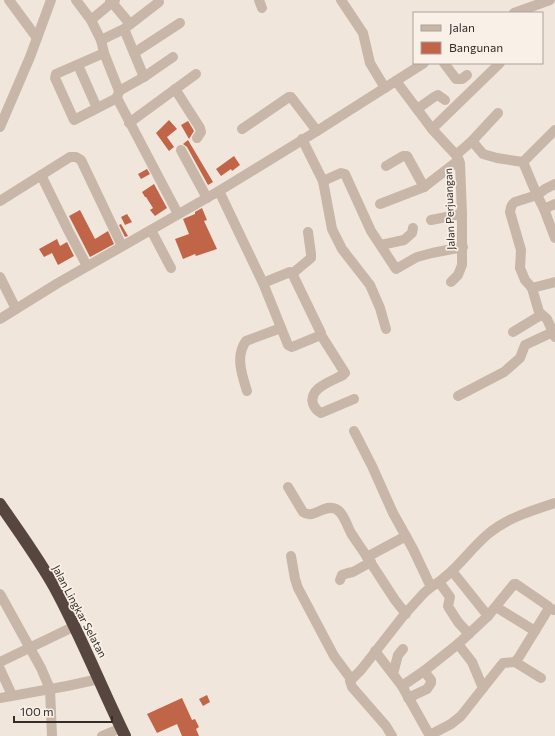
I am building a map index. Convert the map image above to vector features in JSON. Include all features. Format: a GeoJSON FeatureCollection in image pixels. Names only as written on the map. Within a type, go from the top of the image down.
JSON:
{"type":"FeatureCollection","features":[{"type":"Feature","properties":{"kind":"highway","name":"Jalan Lingkar Selatan"},"geometry":{"type":"LineString","coordinates":[[0,504],[50,580],[75,626],[123,732]]}},
{"type":"Feature","properties":{"kind":"street"},"geometry":{"type":"LineString","coordinates":[[9,0],[36,38]]}},
{"type":"Feature","properties":{"kind":"street"},"geometry":{"type":"LineString","coordinates":[[0,127],[51,0]]}},
{"type":"Feature","properties":{"kind":"street"},"geometry":{"type":"LineString","coordinates":[[76,0],[91,20],[101,40],[104,53],[129,123],[178,214]]}},
{"type":"Feature","properties":{"kind":"street"},"geometry":{"type":"LineString","coordinates":[[341,0],[350,5],[363,33],[370,63],[385,88]]}},
{"type":"Feature","properties":{"kind":"street"},"geometry":{"type":"LineString","coordinates":[[517,12],[550,0]]}},
{"type":"Feature","properties":{"kind":"street"},"geometry":{"type":"LineString","coordinates":[[91,20],[112,1],[127,26],[127,39],[144,77]]}},
{"type":"Feature","properties":{"kind":"street"},"geometry":{"type":"LineString","coordinates":[[101,40],[127,26],[159,2]]}},
{"type":"Feature","properties":{"kind":"street"},"geometry":{"type":"LineString","coordinates":[[134,52],[180,23]]}},
{"type":"Feature","properties":{"kind":"street"},"geometry":{"type":"LineString","coordinates":[[104,53],[56,74],[55,76],[72,119],[76,120],[97,108],[173,57]]}},
{"type":"Feature","properties":{"kind":"street"},"geometry":{"type":"LineString","coordinates":[[0,319],[87,266],[219,191],[422,64]]}},
{"type":"Feature","properties":{"kind":"street"},"geometry":{"type":"LineString","coordinates":[[445,64],[456,79],[462,79],[467,75]]}},
{"type":"Feature","properties":{"kind":"street"},"geometry":{"type":"LineString","coordinates":[[432,129],[499,64]]}},
{"type":"Feature","properties":{"kind":"street"},"geometry":{"type":"LineString","coordinates":[[78,65],[97,108]]}},
{"type":"Feature","properties":{"kind":"street"},"geometry":{"type":"LineString","coordinates":[[129,123],[196,74]]}},
{"type":"Feature","properties":{"kind":"street","name":"Jalan Perjuangan"},"geometry":{"type":"LineString","coordinates":[[396,81],[432,129],[457,158],[461,167],[463,247],[461,270],[451,282]]}},
{"type":"Feature","properties":{"kind":"street"},"geometry":{"type":"LineString","coordinates":[[175,89],[200,128],[201,132],[196,138]]}},
{"type":"Feature","properties":{"kind":"street"},"geometry":{"type":"LineString","coordinates":[[417,109],[434,96],[438,95],[445,100]]}},
{"type":"Feature","properties":{"kind":"street"},"geometry":{"type":"LineString","coordinates":[[242,129],[289,97],[293,98],[317,131]]}},
{"type":"Feature","properties":{"kind":"street"},"geometry":{"type":"LineString","coordinates":[[380,204],[424,187],[457,158],[498,113]]}},
{"type":"Feature","properties":{"kind":"street"},"geometry":{"type":"LineString","coordinates":[[472,141],[482,152],[487,155],[523,162],[555,130]]}},
{"type":"Feature","properties":{"kind":"street"},"geometry":{"type":"LineString","coordinates":[[302,139],[323,181],[332,229],[342,249],[370,284],[380,308],[386,329]]}},
{"type":"Feature","properties":{"kind":"street"},"geometry":{"type":"LineString","coordinates":[[181,150],[207,198]]}},
{"type":"Feature","properties":{"kind":"street"},"geometry":{"type":"LineString","coordinates":[[386,166],[403,156],[407,156],[424,187]]}},
{"type":"Feature","properties":{"kind":"street"},"geometry":{"type":"LineString","coordinates":[[0,201],[70,157],[79,158],[122,246]]}},
{"type":"Feature","properties":{"kind":"street"},"geometry":{"type":"LineString","coordinates":[[523,162],[555,238]]}},
{"type":"Feature","properties":{"kind":"street"},"geometry":{"type":"LineString","coordinates":[[323,181],[341,173],[345,174],[371,231],[396,269],[417,257],[463,247]]}},
{"type":"Feature","properties":{"kind":"street"},"geometry":{"type":"LineString","coordinates":[[41,175],[87,266]]}},
{"type":"Feature","properties":{"kind":"street"},"geometry":{"type":"LineString","coordinates":[[458,396],[504,372],[520,358],[525,345],[554,333],[541,315],[532,288],[525,280],[520,268],[521,250],[510,212],[514,202],[537,195],[555,184]]}},
{"type":"Feature","properties":{"kind":"street"},"geometry":{"type":"LineString","coordinates":[[219,191],[263,283],[288,345],[290,347],[321,335]]}},
{"type":"Feature","properties":{"kind":"street"},"geometry":{"type":"LineString","coordinates":[[544,209],[555,204]]}},
{"type":"Feature","properties":{"kind":"street"},"geometry":{"type":"LineString","coordinates":[[431,220],[462,214]]}},
{"type":"Feature","properties":{"kind":"street"},"geometry":{"type":"LineString","coordinates":[[381,245],[404,240],[412,233],[413,228]]}},
{"type":"Feature","properties":{"kind":"street"},"geometry":{"type":"LineString","coordinates":[[151,230],[171,268]]}},
{"type":"Feature","properties":{"kind":"street"},"geometry":{"type":"LineString","coordinates":[[263,283],[290,272],[293,273],[310,258],[308,232]]}},
{"type":"Feature","properties":{"kind":"street"},"geometry":{"type":"LineString","coordinates":[[293,273],[319,327],[321,335],[345,373],[343,376],[318,388],[312,401],[314,408],[321,413],[354,399]]}},
{"type":"Feature","properties":{"kind":"street"},"geometry":{"type":"LineString","coordinates":[[0,277],[16,309]]}},
{"type":"Feature","properties":{"kind":"street"},"geometry":{"type":"LineString","coordinates":[[532,288],[555,282]]}},
{"type":"Feature","properties":{"kind":"street"},"geometry":{"type":"LineString","coordinates":[[513,332],[541,315]]}},
{"type":"Feature","properties":{"kind":"street"},"geometry":{"type":"LineString","coordinates":[[246,391],[240,366],[243,346],[246,341],[281,328]]}},
{"type":"Feature","properties":{"kind":"street"},"geometry":{"type":"LineString","coordinates":[[354,431],[406,536],[435,585],[450,597],[449,608],[458,622],[469,634]]}},
{"type":"Feature","properties":{"kind":"street"},"geometry":{"type":"LineString","coordinates":[[288,487],[303,512],[306,514],[311,515],[327,508],[338,511],[350,532],[406,614]]}},
{"type":"Feature","properties":{"kind":"street"},"geometry":{"type":"LineString","coordinates":[[351,679],[361,670],[424,593],[452,571],[488,534],[515,517],[555,503]]}},
{"type":"Feature","properties":{"kind":"street"},"geometry":{"type":"LineString","coordinates":[[340,580],[342,575],[348,572],[353,572],[406,536]]}},
{"type":"Feature","properties":{"kind":"street"},"geometry":{"type":"LineString","coordinates":[[291,556],[298,588],[334,656],[351,679],[350,684],[352,687],[386,726],[392,736]]}},
{"type":"Feature","properties":{"kind":"street"},"geometry":{"type":"LineString","coordinates":[[452,571],[488,616]]}},
{"type":"Feature","properties":{"kind":"street"},"geometry":{"type":"LineString","coordinates":[[375,651],[402,686],[430,736],[451,724],[461,716],[503,663],[514,662],[520,657],[535,632],[552,609],[514,584],[488,616],[469,634],[424,671],[402,686]]}},
{"type":"Feature","properties":{"kind":"street"},"geometry":{"type":"LineString","coordinates":[[0,594],[41,668],[50,689],[52,736]]}},
{"type":"Feature","properties":{"kind":"street"},"geometry":{"type":"LineString","coordinates":[[496,607],[535,632]]}},
{"type":"Feature","properties":{"kind":"street"},"geometry":{"type":"LineString","coordinates":[[0,662],[75,626]]}},
{"type":"Feature","properties":{"kind":"street"},"geometry":{"type":"LineString","coordinates":[[458,644],[472,662],[483,688]]}},
{"type":"Feature","properties":{"kind":"street"},"geometry":{"type":"LineString","coordinates":[[393,674],[398,655],[403,648]]}},
{"type":"Feature","properties":{"kind":"street"},"geometry":{"type":"LineString","coordinates":[[514,662],[541,678]]}},
{"type":"Feature","properties":{"kind":"street"},"geometry":{"type":"LineString","coordinates":[[0,669],[12,695]]}},
{"type":"Feature","properties":{"kind":"street"},"geometry":{"type":"LineString","coordinates":[[408,698],[427,689],[431,683],[431,680],[424,671]]}},
{"type":"Feature","properties":{"kind":"street"},"geometry":{"type":"LineString","coordinates":[[0,698],[99,678]]}},
{"type":"Feature","properties":{"kind":"street"},"geometry":{"type":"LineString","coordinates":[[102,736],[123,732]]}},
{"type":"Feature","properties":{"kind":"building"},"geometry":{"type":"Polygon","coordinates":[[[169,120],[177,129],[167,137],[174,147],[169,151],[156,133],[169,120]]]}},
{"type":"Feature","properties":{"kind":"building"},"geometry":{"type":"Polygon","coordinates":[[[188,121],[194,131],[189,139],[181,125],[188,121]]]}},
{"type":"Feature","properties":{"kind":"building"},"geometry":{"type":"Polygon","coordinates":[[[188,140],[213,182],[208,185],[187,147],[183,144],[188,140]]]}},
{"type":"Feature","properties":{"kind":"building"},"geometry":{"type":"Polygon","coordinates":[[[234,156],[240,165],[221,176],[216,169],[234,156]]]}},
{"type":"Feature","properties":{"kind":"building"},"geometry":{"type":"Polygon","coordinates":[[[147,169],[150,174],[141,179],[138,174],[147,169]]]}},
{"type":"Feature","properties":{"kind":"building"},"geometry":{"type":"Polygon","coordinates":[[[154,184],[167,208],[155,216],[150,210],[153,208],[142,192],[154,184]]]}},
{"type":"Feature","properties":{"kind":"building"},"geometry":{"type":"Polygon","coordinates":[[[202,208],[207,220],[204,221],[217,249],[196,256],[195,254],[183,259],[175,239],[189,234],[183,219],[195,214],[195,212],[202,208]]]}},
{"type":"Feature","properties":{"kind":"building"},"geometry":{"type":"Polygon","coordinates":[[[80,210],[95,239],[108,231],[114,244],[90,257],[69,216],[80,210]]]}},
{"type":"Feature","properties":{"kind":"building"},"geometry":{"type":"Polygon","coordinates":[[[127,214],[132,222],[125,225],[121,217],[127,214]]]}},
{"type":"Feature","properties":{"kind":"building"},"geometry":{"type":"Polygon","coordinates":[[[121,224],[128,236],[125,237],[119,225],[121,224]]]}},
{"type":"Feature","properties":{"kind":"building"},"geometry":{"type":"Polygon","coordinates":[[[57,239],[60,246],[67,242],[74,256],[58,265],[52,253],[44,257],[39,249],[57,239]]]}},
{"type":"Feature","properties":{"kind":"building"},"geometry":{"type":"Polygon","coordinates":[[[207,695],[210,702],[203,706],[199,699],[207,695]]]}},
{"type":"Feature","properties":{"kind":"building"},"geometry":{"type":"Polygon","coordinates":[[[182,698],[192,720],[195,719],[199,727],[196,729],[199,736],[182,736],[177,724],[157,733],[147,714],[182,698]]]}}]}
